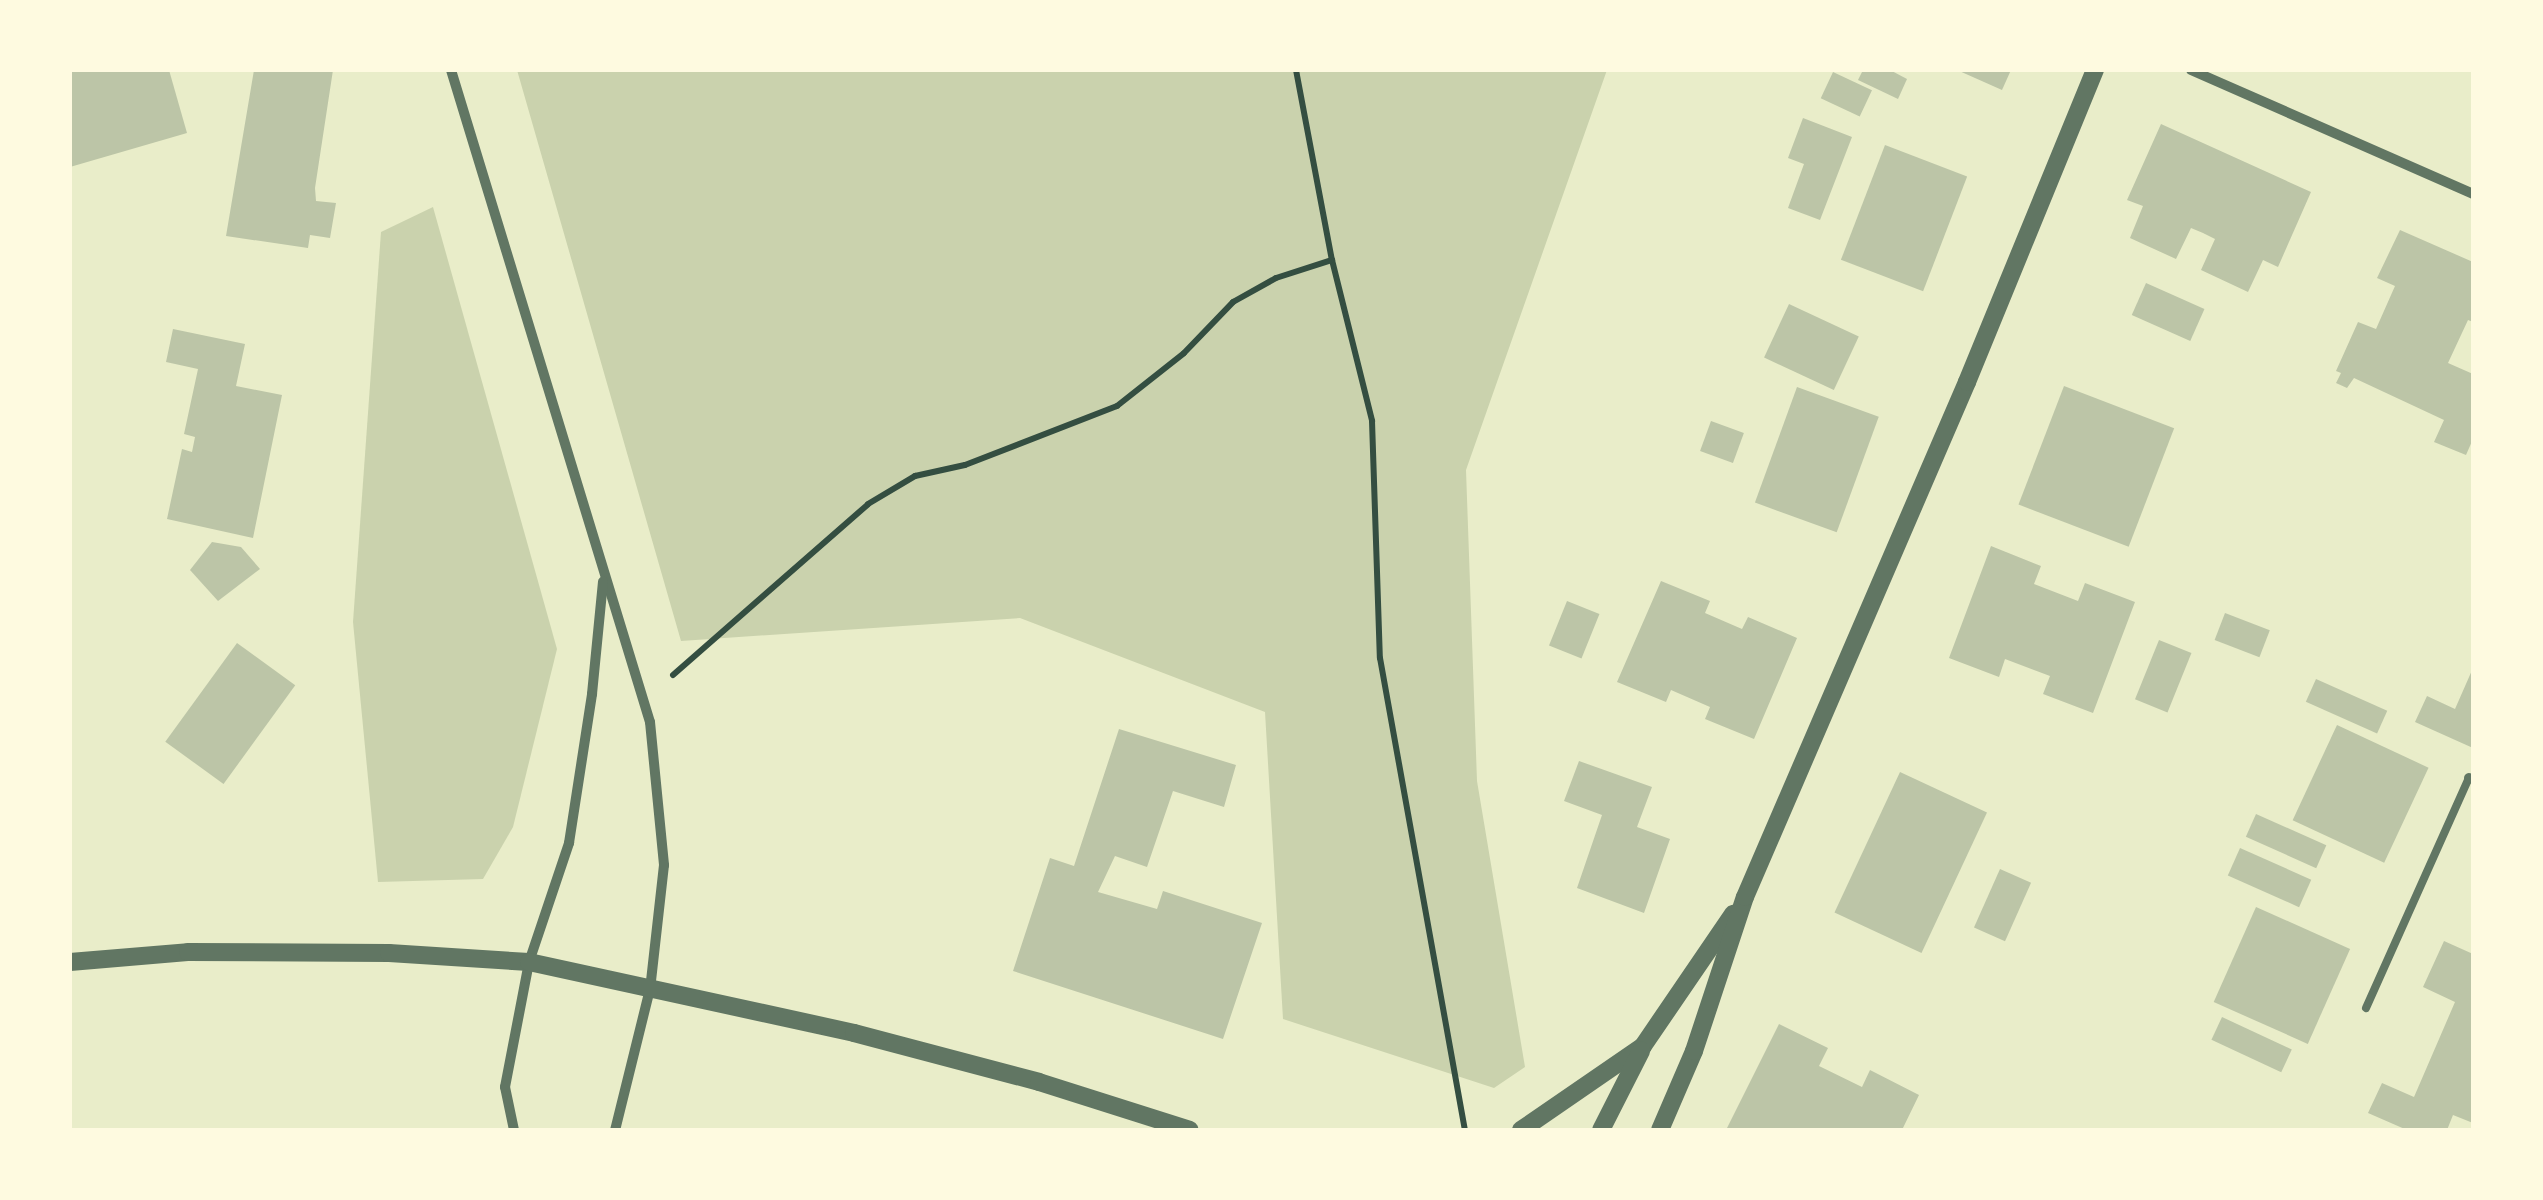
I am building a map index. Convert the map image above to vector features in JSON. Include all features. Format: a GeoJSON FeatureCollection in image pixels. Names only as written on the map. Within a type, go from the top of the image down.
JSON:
{"type":"FeatureCollection","features":[{"type":"Feature","properties":{"kind":"street"},"geometry":{"type":"LineString","coordinates":[[451,70],[650,722],[664,866],[650,988],[616,1130]]}},
{"type":"Feature","properties":{"kind":"street"},"geometry":{"type":"LineString","coordinates":[[1660,1130],[1694,1051],[1745,897],[1959,400],[2095,70]]}},
{"type":"Feature","properties":{"kind":"street"},"geometry":{"type":"LineString","coordinates":[[2192,70],[2473,194]]}},
{"type":"Feature","properties":{"kind":"street"},"geometry":{"type":"LineString","coordinates":[[514,1130],[505,1086],[529,962],[570,843],[592,694],[604,576]]}},
{"type":"Feature","properties":{"kind":"street"},"geometry":{"type":"LineString","coordinates":[[1601,1130],[1643,1046],[1745,897]]}},
{"type":"Feature","properties":{"kind":"street"},"geometry":{"type":"LineString","coordinates":[[70,962],[188,952],[388,953],[529,962],[872,1038],[1039,1082],[1190,1130]]}},
{"type":"Feature","properties":{"kind":"street"},"geometry":{"type":"LineString","coordinates":[[1521,1130],[1643,1046]]}},
{"type":"Feature","properties":{"kind":"lane"},"geometry":{"type":"LineString","coordinates":[[2366,1008],[2471,779]]}},
{"type":"Feature","properties":{"kind":"path"},"geometry":{"type":"LineString","coordinates":[[1296,70],[1332,260],[1372,421],[1380,658],[1465,1130]]}},
{"type":"Feature","properties":{"kind":"path"},"geometry":{"type":"LineString","coordinates":[[639,687],[676,674],[740,612],[868,504],[915,476],[966,466],[1118,406],[1184,354],[1233,302],[1276,278],[1332,260]]}},
{"type":"Feature","properties":{"kind":"green space"},"geometry":{"type":"Polygon","coordinates":[[[517,70],[1607,70],[1466,470],[1477,781],[1525,1067],[1494,1088],[1283,1019],[1265,712],[1020,618],[681,641],[517,70]]]}},
{"type":"Feature","properties":{"kind":"green space"},"geometry":{"type":"Polygon","coordinates":[[[433,207],[557,649],[513,827],[483,879],[378,882],[353,622],[381,232],[433,207]]]}},
{"type":"Feature","properties":{"kind":"building"},"geometry":{"type":"Polygon","coordinates":[[[70,70],[169,70],[187,133],[70,167],[70,70]]]}},
{"type":"Feature","properties":{"kind":"building"},"geometry":{"type":"Polygon","coordinates":[[[254,70],[333,70],[315,188],[316,201],[336,203],[330,238],[310,235],[308,248],[226,236],[254,70]]]}},
{"type":"Feature","properties":{"kind":"building"},"geometry":{"type":"Polygon","coordinates":[[[1863,70],[1890,70],[1907,79],[1898,99],[1858,80],[1863,70]]]}},
{"type":"Feature","properties":{"kind":"building"},"geometry":{"type":"Polygon","coordinates":[[[1957,70],[2011,70],[2002,90],[1957,70]]]}},
{"type":"Feature","properties":{"kind":"building"},"geometry":{"type":"Polygon","coordinates":[[[1833,72],[1872,90],[1860,116],[1821,98],[1833,72]]]}},
{"type":"Feature","properties":{"kind":"building"},"geometry":{"type":"Polygon","coordinates":[[[1803,118],[1852,137],[1820,220],[1788,208],[1804,164],[1788,158],[1803,118]]]}},
{"type":"Feature","properties":{"kind":"building"},"geometry":{"type":"Polygon","coordinates":[[[2161,124],[2311,192],[2278,267],[2263,260],[2248,292],[2201,270],[2215,239],[2203,233],[2191,228],[2176,259],[2130,238],[2143,206],[2127,200],[2161,124]]]}},
{"type":"Feature","properties":{"kind":"building"},"geometry":{"type":"Polygon","coordinates":[[[1885,145],[1967,177],[1923,291],[1841,260],[1885,145]]]}},
{"type":"Feature","properties":{"kind":"building"},"geometry":{"type":"Polygon","coordinates":[[[2400,230],[2473,262],[2473,322],[2468,320],[2448,363],[2473,374],[2473,439],[2466,455],[2434,442],[2444,420],[2354,378],[2347,388],[2336,383],[2341,373],[2336,371],[2358,322],[2376,329],[2395,286],[2377,278],[2400,230]]]}},
{"type":"Feature","properties":{"kind":"building"},"geometry":{"type":"Polygon","coordinates":[[[2146,283],[2204,309],[2190,341],[2132,315],[2146,283]]]}},
{"type":"Feature","properties":{"kind":"building"},"geometry":{"type":"Polygon","coordinates":[[[1789,304],[1859,337],[1834,390],[1764,357],[1789,304]]]}},
{"type":"Feature","properties":{"kind":"building"},"geometry":{"type":"Polygon","coordinates":[[[173,329],[245,344],[236,386],[282,395],[253,538],[167,519],[182,449],[192,452],[195,437],[184,434],[198,369],[166,362],[173,329]]]}},
{"type":"Feature","properties":{"kind":"building"},"geometry":{"type":"Polygon","coordinates":[[[2064,386],[2174,428],[2129,547],[2018,505],[2064,386]]]}},
{"type":"Feature","properties":{"kind":"building"},"geometry":{"type":"Polygon","coordinates":[[[1797,387],[1879,417],[1837,532],[1755,503],[1797,387]]]}},
{"type":"Feature","properties":{"kind":"building"},"geometry":{"type":"Polygon","coordinates":[[[1711,421],[1744,433],[1733,463],[1700,451],[1711,421]]]}},
{"type":"Feature","properties":{"kind":"building"},"geometry":{"type":"Polygon","coordinates":[[[212,542],[241,547],[260,569],[218,601],[190,570],[212,542]]]}},
{"type":"Feature","properties":{"kind":"building"},"geometry":{"type":"Polygon","coordinates":[[[1991,546],[2041,566],[2034,584],[2078,601],[2085,583],[2135,602],[2093,713],[2043,694],[2050,676],[2005,659],[1999,677],[1949,658],[1991,546]]]}},
{"type":"Feature","properties":{"kind":"building"},"geometry":{"type":"Polygon","coordinates":[[[1661,581],[1710,601],[1705,613],[1742,629],[1748,617],[1797,638],[1754,739],[1705,719],[1710,707],[1671,690],[1666,702],[1617,682],[1661,581]]]}},
{"type":"Feature","properties":{"kind":"building"},"geometry":{"type":"Polygon","coordinates":[[[1567,601],[1599,614],[1581,659],[1549,646],[1567,601]]]}},
{"type":"Feature","properties":{"kind":"building"},"geometry":{"type":"Polygon","coordinates":[[[2225,613],[2270,630],[2259,657],[2215,640],[2225,613]]]}},
{"type":"Feature","properties":{"kind":"building"},"geometry":{"type":"Polygon","coordinates":[[[2159,640],[2191,653],[2167,712],[2135,699],[2159,640]]]}},
{"type":"Feature","properties":{"kind":"building"},"geometry":{"type":"Polygon","coordinates":[[[237,643],[295,685],[224,784],[165,742],[237,643]]]}},
{"type":"Feature","properties":{"kind":"building"},"geometry":{"type":"Polygon","coordinates":[[[2473,668],[2473,748],[2415,722],[2427,696],[2455,709],[2473,668]]]}},
{"type":"Feature","properties":{"kind":"building"},"geometry":{"type":"Polygon","coordinates":[[[2316,679],[2387,711],[2377,734],[2306,702],[2316,679]]]}},
{"type":"Feature","properties":{"kind":"building"},"geometry":{"type":"Polygon","coordinates":[[[2337,725],[2429,768],[2384,863],[2293,820],[2337,725]]]}},
{"type":"Feature","properties":{"kind":"building"},"geometry":{"type":"Polygon","coordinates":[[[1119,729],[1236,765],[1224,807],[1173,791],[1147,867],[1115,856],[1098,892],[1157,909],[1163,891],[1262,923],[1223,1039],[1013,971],[1050,858],[1074,866],[1119,729]]]}},
{"type":"Feature","properties":{"kind":"building"},"geometry":{"type":"Polygon","coordinates":[[[1579,761],[1652,787],[1637,827],[1670,839],[1644,913],[1577,888],[1602,815],[1564,801],[1579,761]]]}},
{"type":"Feature","properties":{"kind":"building"},"geometry":{"type":"Polygon","coordinates":[[[1900,772],[1987,813],[1921,953],[1834,912],[1900,772]]]}},
{"type":"Feature","properties":{"kind":"building"},"geometry":{"type":"Polygon","coordinates":[[[2256,814],[2326,845],[2316,868],[2246,837],[2256,814]]]}},
{"type":"Feature","properties":{"kind":"building"},"geometry":{"type":"Polygon","coordinates":[[[2240,848],[2311,880],[2299,907],[2228,875],[2240,848]]]}},
{"type":"Feature","properties":{"kind":"building"},"geometry":{"type":"Polygon","coordinates":[[[2000,869],[2031,883],[2005,941],[1974,927],[2000,869]]]}},
{"type":"Feature","properties":{"kind":"building"},"geometry":{"type":"Polygon","coordinates":[[[2256,907],[2350,949],[2308,1044],[2214,1002],[2256,907]]]}},
{"type":"Feature","properties":{"kind":"building"},"geometry":{"type":"Polygon","coordinates":[[[2444,941],[2473,954],[2473,1123],[2453,1115],[2447,1130],[2407,1130],[2368,1113],[2382,1083],[2414,1097],[2455,1002],[2423,987],[2444,941]]]}},
{"type":"Feature","properties":{"kind":"building"},"geometry":{"type":"Polygon","coordinates":[[[2222,1017],[2292,1050],[2281,1072],[2211,1040],[2222,1017]]]}},
{"type":"Feature","properties":{"kind":"building"},"geometry":{"type":"Polygon","coordinates":[[[1779,1024],[1828,1048],[1819,1066],[1862,1087],[1870,1070],[1919,1095],[1902,1130],[1726,1130],[1779,1024]]]}}]}
